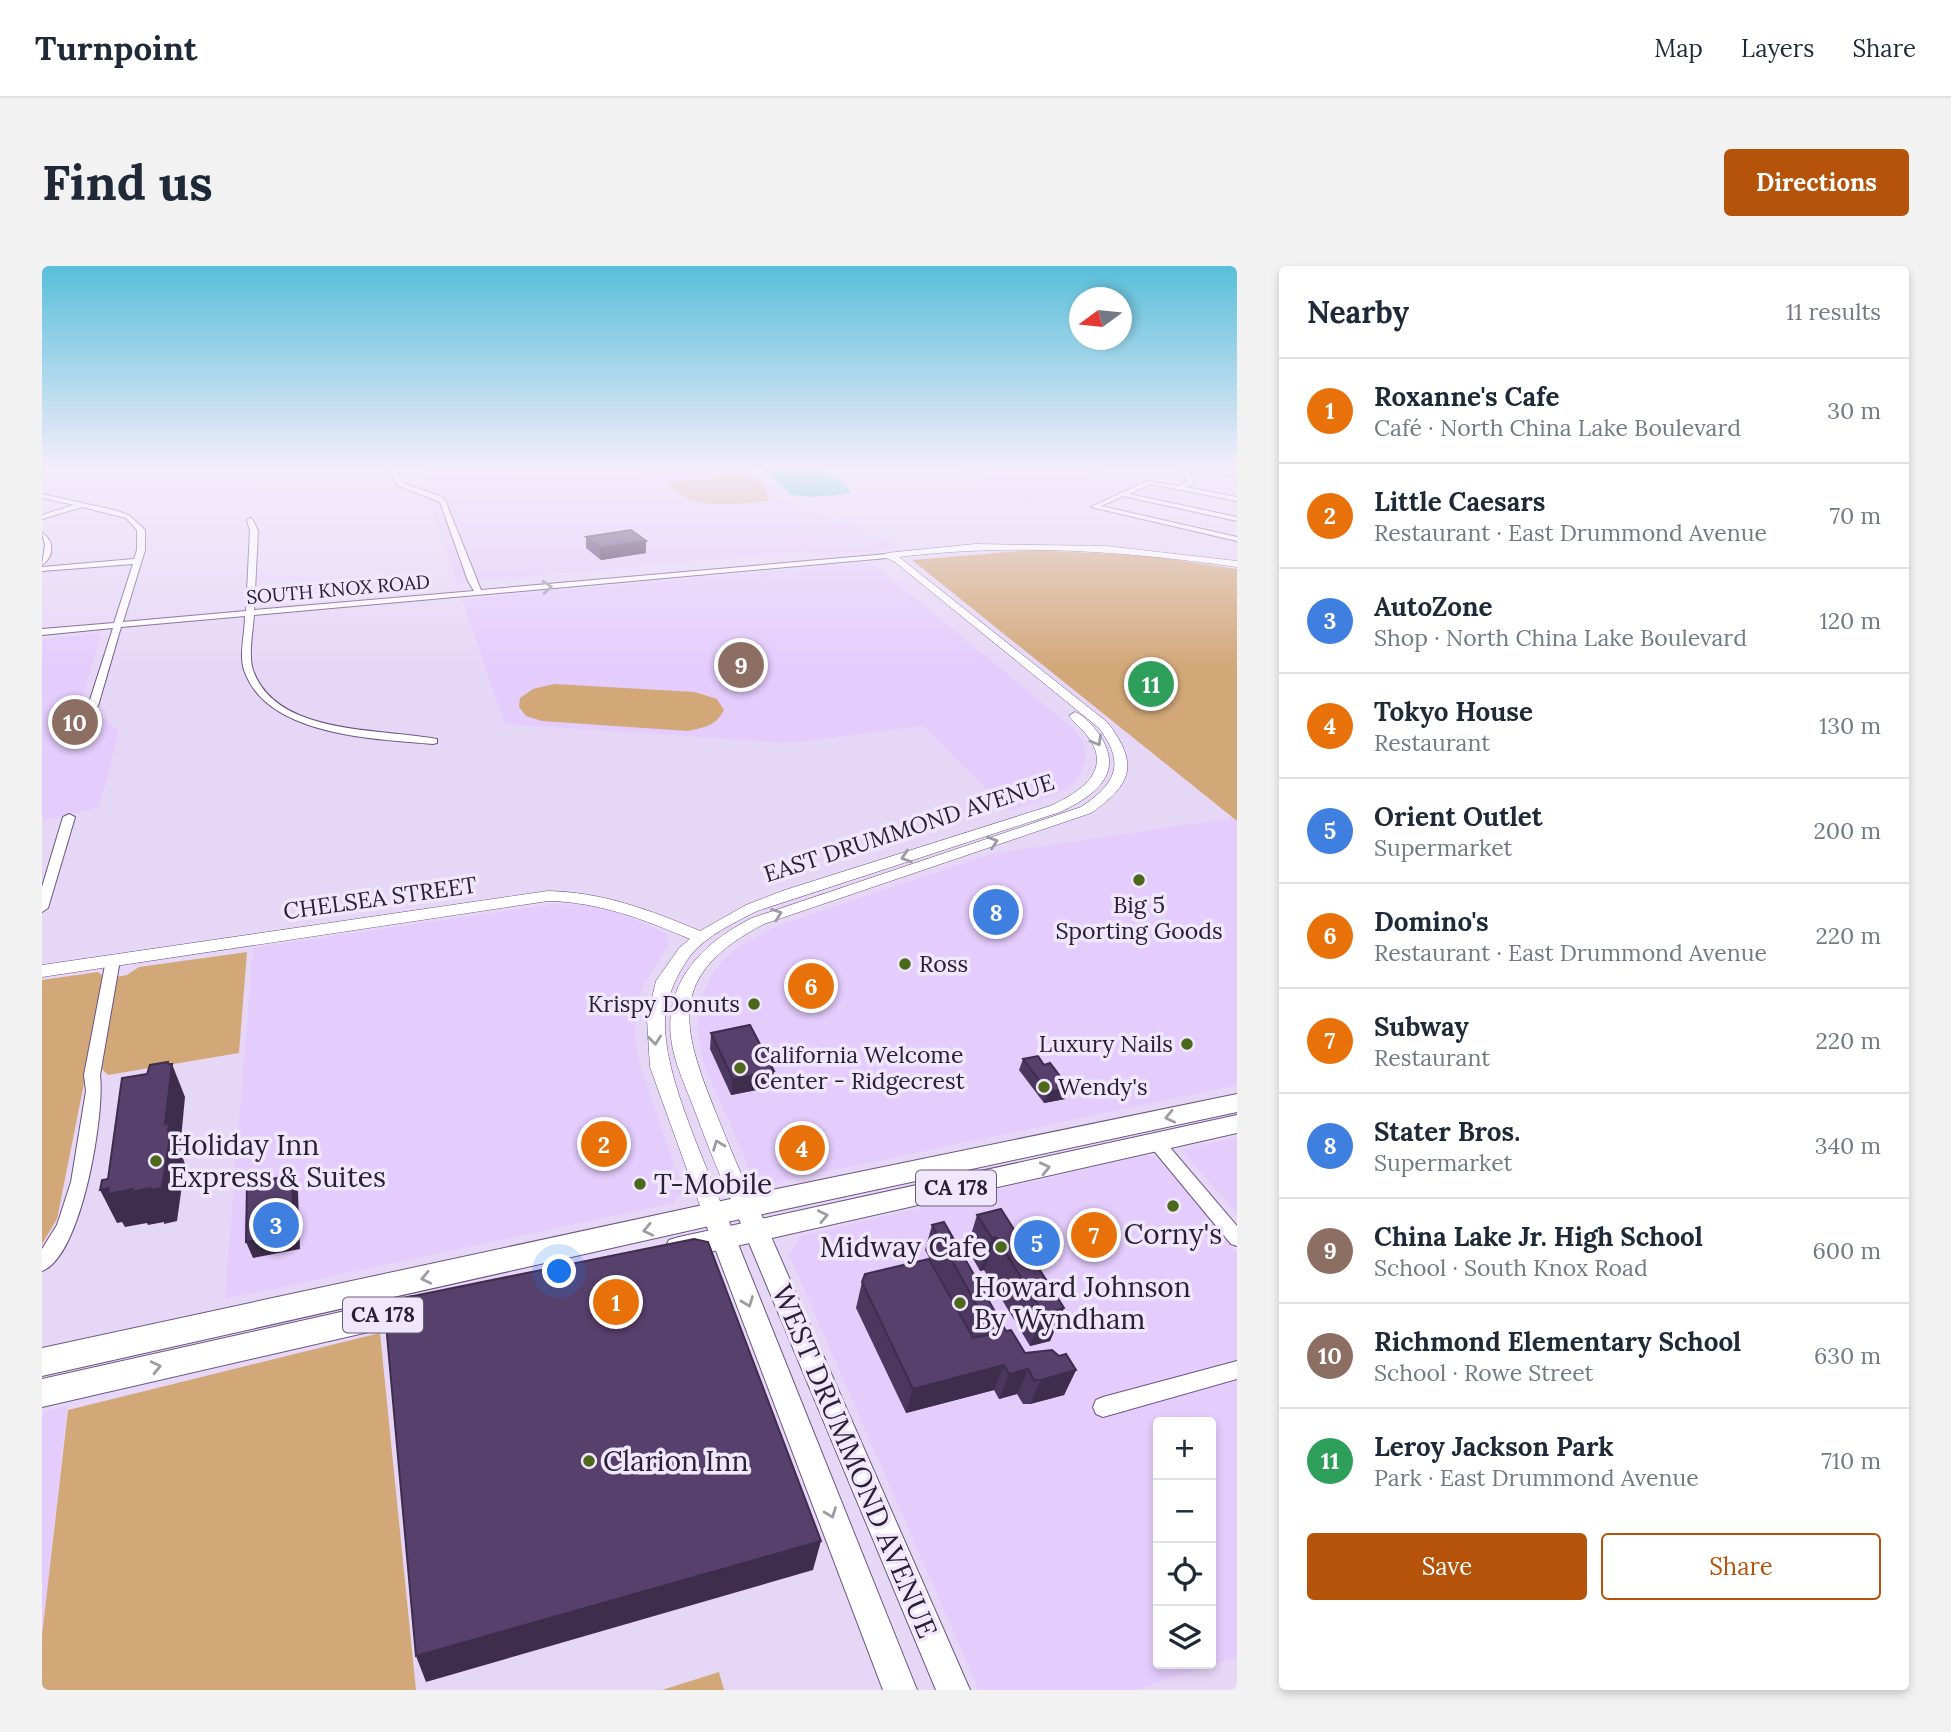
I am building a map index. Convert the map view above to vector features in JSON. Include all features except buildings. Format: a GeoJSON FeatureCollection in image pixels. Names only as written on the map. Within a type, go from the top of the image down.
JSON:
{"type":"FeatureCollection","features":[{"type":"Feature","properties":{"kind":"main road","name":"CA 178"},"geometry":{"type":"LineString","coordinates":[[42,1362],[142,1339],[719,1226],[1237,1103]]}},
{"type":"Feature","properties":{"kind":"main road","name":"CA 178"},"geometry":{"type":"LineString","coordinates":[[751,1219],[1156,1142],[1237,1124]]}},
{"type":"Feature","properties":{"kind":"main road","name":"WEST DRUMMOND AVENUE"},"geometry":{"type":"LineString","coordinates":[[751,1219],[953,1690]]}},
{"type":"Feature","properties":{"kind":"main road","name":"CA 178"},"geometry":{"type":"LineString","coordinates":[[587,1269],[719,1226]]}},
{"type":"Feature","properties":{"kind":"main road","name":"WEST DRUMMOND AVENUE"},"geometry":{"type":"LineString","coordinates":[[719,1226],[900,1690]]}},
{"type":"Feature","properties":{"kind":"main road","name":"CA 178"},"geometry":{"type":"LineString","coordinates":[[42,1393],[443,1302]]}},
{"type":"Feature","properties":{"kind":"main road"},"geometry":{"type":"LineString","coordinates":[[42,1375],[119,1356],[142,1339]]}},
{"type":"Feature","properties":{"kind":"street"},"geometry":{"type":"LineString","coordinates":[[93,706],[119,625],[142,534]]}},
{"type":"Feature","properties":{"kind":"street"},"geometry":{"type":"LineString","coordinates":[[254,534],[247,667],[250,679],[267,700],[319,724],[347,731],[433,741]]}},
{"type":"Feature","properties":{"kind":"street"},"geometry":{"type":"LineString","coordinates":[[455,534],[479,593]]}},
{"type":"Feature","properties":{"kind":"street"},"geometry":{"type":"LineString","coordinates":[[1212,534],[1237,540]]}},
{"type":"Feature","properties":{"kind":"street"},"geometry":{"type":"LineString","coordinates":[[42,535],[48,540],[49,548],[42,563]]}},
{"type":"Feature","properties":{"kind":"street"},"geometry":{"type":"LineString","coordinates":[[887,556],[1017,544],[1140,550],[1237,565]]}},
{"type":"Feature","properties":{"kind":"street"},"geometry":{"type":"LineString","coordinates":[[887,556],[1003,548],[1128,552],[1237,565]]}},
{"type":"Feature","properties":{"kind":"street"},"geometry":{"type":"LineString","coordinates":[[1053,550],[1140,550]]}},
{"type":"Feature","properties":{"kind":"street","name":"SOUTH KNOX ROAD"},"geometry":{"type":"LineString","coordinates":[[42,632],[887,556]]}},
{"type":"Feature","properties":{"kind":"street","name":"EAST DRUMMOND AVENUE"},"geometry":{"type":"LineString","coordinates":[[719,1226],[660,1067],[654,1033],[660,990],[672,967],[709,942],[749,908],[1055,809],[1082,797],[1102,774],[1105,764],[1101,745],[1086,725],[887,561],[887,556]]}},
{"type":"Feature","properties":{"kind":"street"},"geometry":{"type":"LineString","coordinates":[[42,569],[137,561]]}},
{"type":"Feature","properties":{"kind":"street"},"geometry":{"type":"LineString","coordinates":[[42,908],[69,817]]}},
{"type":"Feature","properties":{"kind":"street","name":"CHELSEA STREET"},"geometry":{"type":"LineString","coordinates":[[42,971],[568,895],[611,902],[709,942]]}},
{"type":"Feature","properties":{"kind":"street","name":"EAST DRUMMOND AVENUE"},"geometry":{"type":"LineString","coordinates":[[709,942],[706,956],[685,990],[679,1031],[688,1068],[734,1186],[751,1219]]}},
{"type":"Feature","properties":{"kind":"street"},"geometry":{"type":"LineString","coordinates":[[42,1263],[63,1233],[72,1213],[94,1091],[92,1075],[113,960]]}},
{"type":"Feature","properties":{"kind":"street"},"geometry":{"type":"LineString","coordinates":[[1156,1142],[1237,1239]]}},
{"type":"Feature","properties":{"kind":"street"},"geometry":{"type":"LineString","coordinates":[[1103,1407],[1237,1370]]}},
{"type":"Feature","properties":{"kind":"shaded area"},"geometry":{"type":"Polygon","coordinates":[[[440,534],[867,534],[883,538],[899,548],[834,556],[805,551],[457,583],[440,534]]]}},
{"type":"Feature","properties":{"kind":"shaded area"},"geometry":{"type":"Polygon","coordinates":[[[1033,550],[1149,556],[1237,569],[1237,821],[912,560],[1033,550]]]}},
{"type":"Feature","properties":{"kind":"shaded area"},"geometry":{"type":"Polygon","coordinates":[[[862,563],[876,566],[1074,729],[1083,741],[1086,756],[1081,773],[1073,783],[1063,791],[1009,811],[923,726],[789,743],[505,724],[462,599],[862,563]]]}},
{"type":"Feature","properties":{"kind":"shaded area"},"geometry":{"type":"Polygon","coordinates":[[[101,633],[78,712],[97,712],[119,732],[99,807],[42,821],[42,639],[101,633]]]}},
{"type":"Feature","properties":{"kind":"shaded area"},"geometry":{"type":"Polygon","coordinates":[[[554,684],[695,692],[717,699],[724,710],[714,723],[688,731],[542,721],[526,716],[519,707],[520,698],[533,689],[554,684]]]}},
{"type":"Feature","properties":{"kind":"shaded area"},"geometry":{"type":"Polygon","coordinates":[[[1232,818],[1237,821],[1237,1085],[772,1183],[751,1173],[703,1062],[697,1028],[703,994],[712,975],[724,959],[741,945],[780,925],[991,854],[1232,818]]]}},
{"type":"Feature","properties":{"kind":"shaded area"},"geometry":{"type":"Polygon","coordinates":[[[553,904],[584,905],[619,912],[667,934],[669,944],[642,988],[637,1007],[635,1038],[639,1062],[683,1191],[673,1203],[225,1299],[253,948],[553,904]]]}},
{"type":"Feature","properties":{"kind":"shaded area"},"geometry":{"type":"Polygon","coordinates":[[[247,952],[239,1053],[108,1075],[98,1065],[117,977],[127,975],[139,967],[247,952]]]}},
{"type":"Feature","properties":{"kind":"shaded area"},"geometry":{"type":"Polygon","coordinates":[[[98,972],[105,978],[57,1219],[42,1244],[42,980],[98,972]]]}},
{"type":"Feature","properties":{"kind":"shaded area"},"geometry":{"type":"Polygon","coordinates":[[[1237,1137],[1237,1214],[1182,1150],[1237,1137]]]}},
{"type":"Feature","properties":{"kind":"shaded area"},"geometry":{"type":"Polygon","coordinates":[[[1146,1155],[1159,1159],[1237,1253],[1237,1657],[1216,1664],[1216,1417],[1153,1417],[1153,1669],[1200,1669],[1134,1690],[979,1690],[789,1255],[801,1236],[1146,1155]]]}},
{"type":"Feature","properties":{"kind":"shaded area"},"geometry":{"type":"Polygon","coordinates":[[[380,1333],[416,1690],[42,1690],[42,1635],[68,1410],[380,1333]]]}},
{"type":"Feature","properties":{"kind":"shaded area"},"geometry":{"type":"Polygon","coordinates":[[[67,1406],[42,1635],[42,1412],[67,1406]]]}},
{"type":"Feature","properties":{"kind":"shaded area"},"geometry":{"type":"Polygon","coordinates":[[[719,1672],[724,1690],[662,1690],[719,1672]]]}},
{"type":"Feature","properties":{"kind":"place","name":"China Lake Jr. High School"},"geometry":{"type":"Point","coordinates":[741,665]}},
{"type":"Feature","properties":{"kind":"place","name":"Leroy Jackson Park"},"geometry":{"type":"Point","coordinates":[1151,684]}},
{"type":"Feature","properties":{"kind":"place","name":"Richmond Elementary School"},"geometry":{"type":"Point","coordinates":[75,722]}},
{"type":"Feature","properties":{"kind":"place","name":"Big 5 Sporting Goods"},"geometry":{"type":"Point","coordinates":[1139,880]}},
{"type":"Feature","properties":{"kind":"place","name":"Stater Bros."},"geometry":{"type":"Point","coordinates":[996,912]}},
{"type":"Feature","properties":{"kind":"place","name":"Ross"},"geometry":{"type":"Point","coordinates":[905,964]}},
{"type":"Feature","properties":{"kind":"place","name":"Domino's"},"geometry":{"type":"Point","coordinates":[811,986]}},
{"type":"Feature","properties":{"kind":"place","name":"Krispy Donuts"},"geometry":{"type":"Point","coordinates":[754,1004]}},
{"type":"Feature","properties":{"kind":"place","name":"Luxury Nails"},"geometry":{"type":"Point","coordinates":[1187,1044]}},
{"type":"Feature","properties":{"kind":"place","name":"California Welcome Center - Ridgecrest"},"geometry":{"type":"Point","coordinates":[740,1068]}},
{"type":"Feature","properties":{"kind":"place","name":"Wendy's"},"geometry":{"type":"Point","coordinates":[1044,1087]}},
{"type":"Feature","properties":{"kind":"place","name":"Little Caesars"},"geometry":{"type":"Point","coordinates":[604,1144]}},
{"type":"Feature","properties":{"kind":"place","name":"Tokyo House"},"geometry":{"type":"Point","coordinates":[802,1148]}},
{"type":"Feature","properties":{"kind":"place","name":"Holiday Inn Express & Suites"},"geometry":{"type":"Point","coordinates":[156,1161]}},
{"type":"Feature","properties":{"kind":"place","name":"T-Mobile"},"geometry":{"type":"Point","coordinates":[640,1184]}},
{"type":"Feature","properties":{"kind":"place","name":"Corny's"},"geometry":{"type":"Point","coordinates":[1173,1206]}},
{"type":"Feature","properties":{"kind":"place","name":"AutoZone"},"geometry":{"type":"Point","coordinates":[276,1225]}},
{"type":"Feature","properties":{"kind":"place","name":"Subway"},"geometry":{"type":"Point","coordinates":[1094,1235]}},
{"type":"Feature","properties":{"kind":"place","name":"Orient Outlet"},"geometry":{"type":"Point","coordinates":[1037,1243]}},
{"type":"Feature","properties":{"kind":"place","name":"Midway Cafe"},"geometry":{"type":"Point","coordinates":[1001,1247]}},
{"type":"Feature","properties":{"kind":"place","name":"Roxanne's Cafe"},"geometry":{"type":"Point","coordinates":[616,1302]}},
{"type":"Feature","properties":{"kind":"place","name":"Howard Johnson By Wyndham"},"geometry":{"type":"Point","coordinates":[960,1303]}},
{"type":"Feature","properties":{"kind":"place","name":"Clarion Inn"},"geometry":{"type":"Point","coordinates":[589,1461]}}]}
